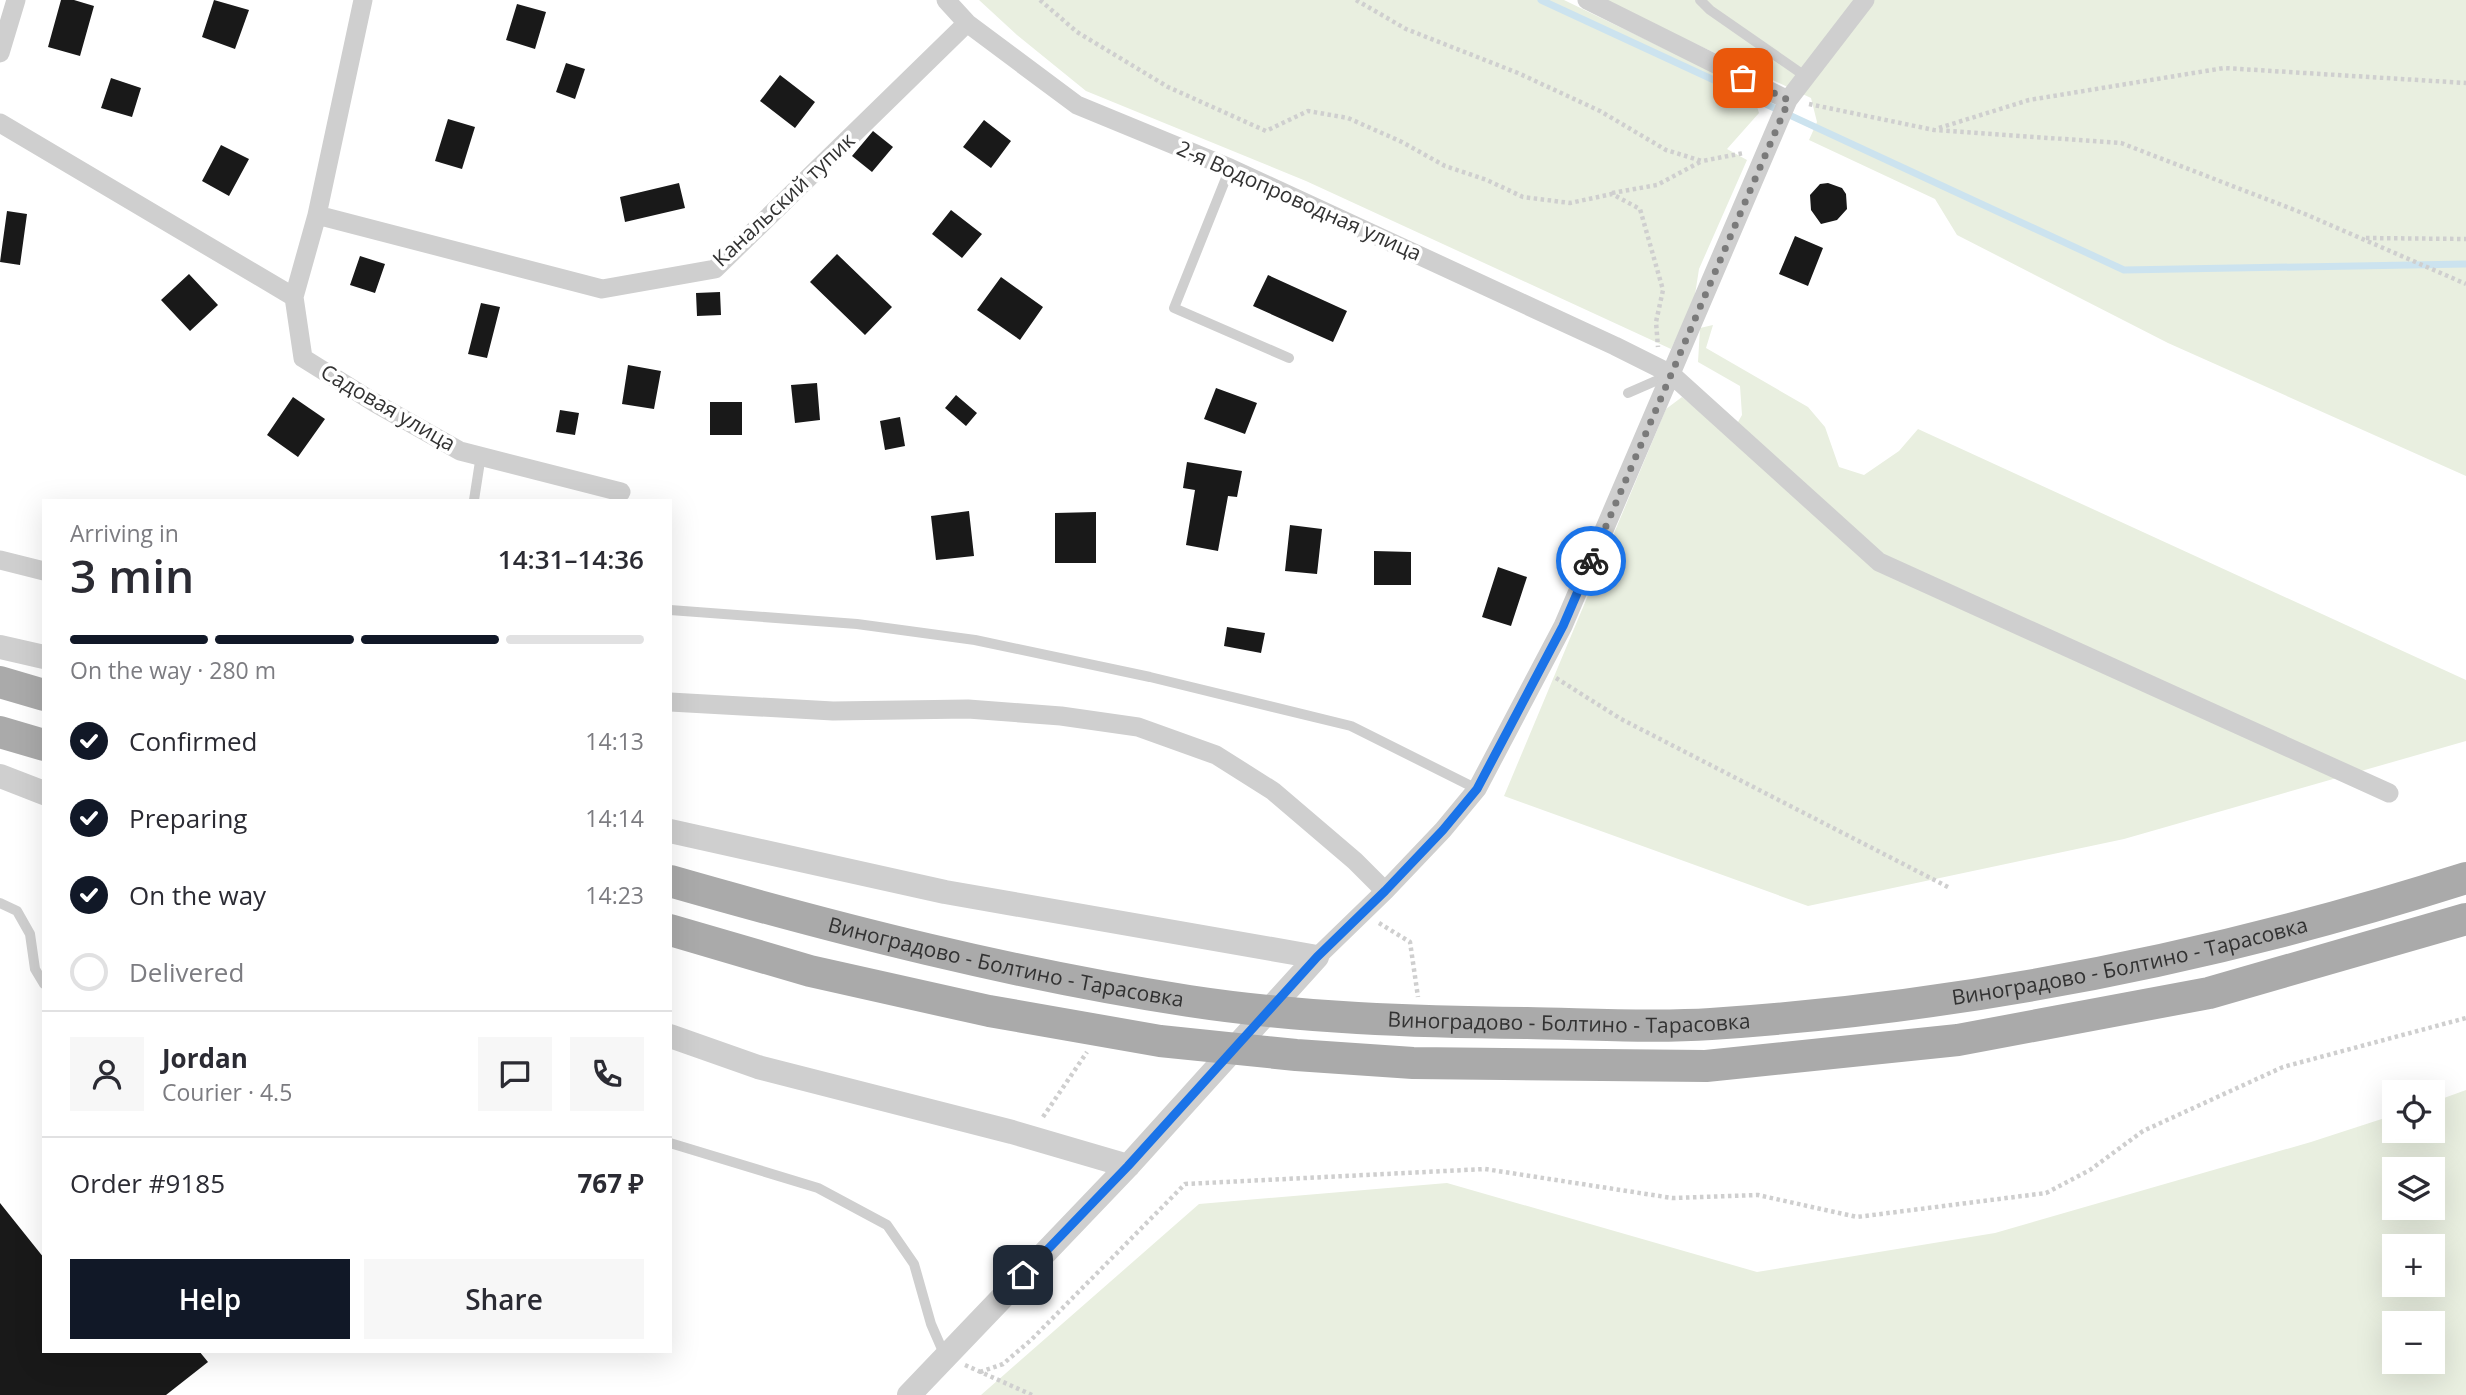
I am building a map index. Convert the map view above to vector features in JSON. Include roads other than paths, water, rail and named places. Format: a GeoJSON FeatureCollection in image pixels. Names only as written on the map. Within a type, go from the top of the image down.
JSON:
{"type":"FeatureCollection","features":[{"type":"Feature","properties":{"kind":"main road"},"geometry":{"type":"LineString","coordinates":[[0,682],[42,694]]}},
{"type":"Feature","properties":{"kind":"main road"},"geometry":{"type":"LineString","coordinates":[[0,732],[42,744]]}},
{"type":"Feature","properties":{"kind":"main road","name":"Виноградово - Болтино - Тарасовка"},"geometry":{"type":"LineString","coordinates":[[672,882],[824,925],[1002,967],[1189,1001],[1302,1014],[1422,1022],[1707,1025],[1953,1000],[2198,953],[2466,878]]}},
{"type":"Feature","properties":{"kind":"main road","name":"Виноградово - Болтино - Тарасовка"},"geometry":{"type":"LineString","coordinates":[[672,931],[810,971],[989,1012],[1160,1041],[1296,1055],[1413,1063],[1706,1066],[1958,1040],[2209,993],[2466,919]]}},
{"type":"Feature","properties":{"kind":"street"},"geometry":{"type":"LineString","coordinates":[[0,53],[16,0]]}},
{"type":"Feature","properties":{"kind":"street"},"geometry":{"type":"LineString","coordinates":[[3,128],[295,297],[317,215],[363,0]]}},
{"type":"Feature","properties":{"kind":"street","name":"2-я Водопроводная улица"},"geometry":{"type":"LineString","coordinates":[[946,0],[967,23],[1077,104],[1230,168],[1667,372],[1879,562],[2389,793]]}},
{"type":"Feature","properties":{"kind":"street"},"geometry":{"type":"LineString","coordinates":[[1587,0],[1788,100]]}},
{"type":"Feature","properties":{"kind":"street"},"geometry":{"type":"LineString","coordinates":[[909,1395],[1128,1166],[1317,957],[1443,830],[1477,789],[1563,626],[1667,372],[1769,149],[1788,100],[1865,0]]}},
{"type":"Feature","properties":{"kind":"street","name":"Канальский тупик"},"geometry":{"type":"LineString","coordinates":[[317,215],[602,289],[715,269],[967,23]]}},
{"type":"Feature","properties":{"kind":"street","name":"Садовая улица"},"geometry":{"type":"LineString","coordinates":[[295,297],[303,358],[375,403],[460,451],[621,492]]}},
{"type":"Feature","properties":{"kind":"street"},"geometry":{"type":"LineString","coordinates":[[0,560],[42,570]]}},
{"type":"Feature","properties":{"kind":"street"},"geometry":{"type":"LineString","coordinates":[[0,647],[42,657]]}},
{"type":"Feature","properties":{"kind":"street"},"geometry":{"type":"LineString","coordinates":[[672,702],[833,710],[968,709],[1061,716],[1138,727],[1216,755],[1273,791],[1355,861],[1385,891]]}},
{"type":"Feature","properties":{"kind":"street"},"geometry":{"type":"LineString","coordinates":[[0,776],[42,792]]}},
{"type":"Feature","properties":{"kind":"street"},"geometry":{"type":"LineString","coordinates":[[672,831],[945,892],[1317,957]]}},
{"type":"Feature","properties":{"kind":"street"},"geometry":{"type":"LineString","coordinates":[[672,1037],[758,1067],[1012,1132],[1128,1166]]}},
{"type":"Feature","properties":{"kind":"lane"},"geometry":{"type":"LineString","coordinates":[[1700,0],[1710,10],[1805,76]]}},
{"type":"Feature","properties":{"kind":"lane"},"geometry":{"type":"LineString","coordinates":[[1230,168],[1174,308],[1289,358]]}},
{"type":"Feature","properties":{"kind":"lane"},"geometry":{"type":"LineString","coordinates":[[1628,393],[1667,372]]}},
{"type":"Feature","properties":{"kind":"lane"},"geometry":{"type":"LineString","coordinates":[[474,499],[481,455]]}},
{"type":"Feature","properties":{"kind":"lane"},"geometry":{"type":"LineString","coordinates":[[672,610],[857,624],[975,640],[1150,677],[1351,726],[1477,789]]}},
{"type":"Feature","properties":{"kind":"lane"},"geometry":{"type":"LineString","coordinates":[[0,903],[18,911],[30,934],[35,969],[42,981]]}},
{"type":"Feature","properties":{"kind":"lane"},"geometry":{"type":"LineString","coordinates":[[672,1144],[818,1188],[887,1225],[914,1264],[931,1324],[945,1356]]}},
{"type":"Feature","properties":{"kind":"waterway"},"geometry":{"type":"LineString","coordinates":[[1541,0],[2124,270],[2466,264]]}}]}
